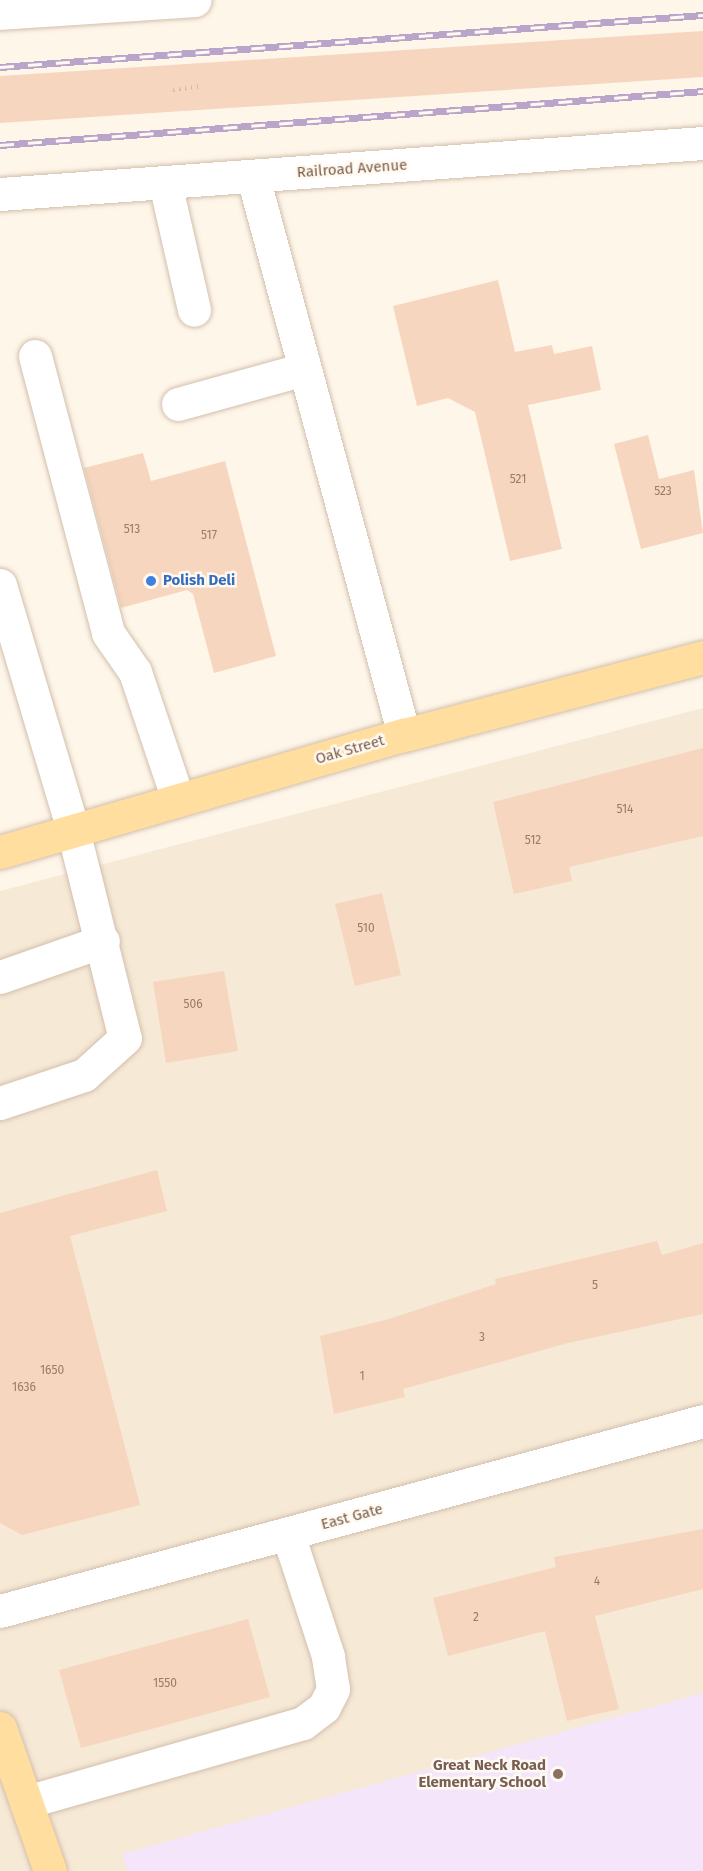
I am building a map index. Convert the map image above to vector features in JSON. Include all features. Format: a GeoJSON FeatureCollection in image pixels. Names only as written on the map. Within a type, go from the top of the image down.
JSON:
{"type":"FeatureCollection","features":[{"type":"Feature","properties":{"kind":"main road","name":"Oak Street"},"geometry":{"type":"LineString","coordinates":[[0,852],[404,735],[703,657]]}},
{"type":"Feature","properties":{"kind":"main road"},"geometry":{"type":"LineString","coordinates":[[0,1728],[50,1871]]}},
{"type":"Feature","properties":{"kind":"street"},"geometry":{"type":"LineString","coordinates":[[0,13],[194,0]]}},
{"type":"Feature","properties":{"kind":"street","name":"Railroad Avenue"},"geometry":{"type":"LineString","coordinates":[[0,194],[703,143]]}},
{"type":"Feature","properties":{"kind":"street"},"geometry":{"type":"LineString","coordinates":[[253,177],[404,735]]}},
{"type":"Feature","properties":{"kind":"street"},"geometry":{"type":"LineString","coordinates":[[165,183],[194,310]]}},
{"type":"Feature","properties":{"kind":"street"},"geometry":{"type":"LineString","coordinates":[[35,356],[108,633],[135,672],[178,800]]}},
{"type":"Feature","properties":{"kind":"street"},"geometry":{"type":"LineString","coordinates":[[178,404],[304,369]]}},
{"type":"Feature","properties":{"kind":"street"},"geometry":{"type":"LineString","coordinates":[[0,585],[73,830],[103,941],[125,1038],[84,1075],[0,1103]]}},
{"type":"Feature","properties":{"kind":"street"},"geometry":{"type":"LineString","coordinates":[[0,977],[103,941]]}},
{"type":"Feature","properties":{"kind":"street","name":"East Gate"},"geometry":{"type":"LineString","coordinates":[[0,1611],[703,1421]]}},
{"type":"Feature","properties":{"kind":"street"},"geometry":{"type":"LineString","coordinates":[[26,1802],[303,1723],[324,1707],[333,1689],[328,1656],[288,1534]]}},
{"type":"Feature","properties":{"kind":"path"},"geometry":{"type":"LineString","coordinates":[[173,90],[202,86]]}},
{"type":"Feature","properties":{"kind":"shaded area"},"geometry":{"type":"Polygon","coordinates":[[[703,708],[703,1871],[0,1871],[0,891],[703,708]]]}},
{"type":"Feature","properties":{"kind":"shaded area","name":"Great Neck Road Elementary School"},"geometry":{"type":"Polygon","coordinates":[[[703,1693],[703,1871],[128,1871],[122,1854],[703,1693]]]}},
{"type":"Feature","properties":{"kind":"building"},"geometry":{"type":"Polygon","coordinates":[[[703,31],[703,77],[0,123],[0,76],[703,31]]]}},
{"type":"Feature","properties":{"kind":"building"},"geometry":{"type":"Polygon","coordinates":[[[498,280],[515,352],[552,345],[554,354],[592,346],[601,390],[528,405],[562,549],[510,561],[475,412],[448,398],[417,406],[393,306],[498,280]]]}},
{"type":"Feature","properties":{"kind":"building"},"geometry":{"type":"Polygon","coordinates":[[[648,435],[659,479],[694,470],[703,533],[641,549],[614,444],[648,435]]]}},
{"type":"Feature","properties":{"kind":"building"},"geometry":{"type":"Polygon","coordinates":[[[143,453],[151,481],[225,461],[276,656],[214,673],[193,594],[187,590],[121,608],[84,468],[143,453]]]}},
{"type":"Feature","properties":{"kind":"building"},"geometry":{"type":"Polygon","coordinates":[[[703,748],[703,836],[569,867],[572,881],[514,894],[493,802],[703,748]]]}},
{"type":"Feature","properties":{"kind":"building"},"geometry":{"type":"Polygon","coordinates":[[[382,893],[401,975],[355,986],[335,904],[382,893]]]}},
{"type":"Feature","properties":{"kind":"building"},"geometry":{"type":"Polygon","coordinates":[[[224,971],[238,1051],[166,1063],[153,982],[224,971]]]}},
{"type":"Feature","properties":{"kind":"building"},"geometry":{"type":"Polygon","coordinates":[[[157,1170],[167,1211],[70,1236],[140,1505],[22,1535],[0,1523],[0,1213],[157,1170]]]}},
{"type":"Feature","properties":{"kind":"building"},"geometry":{"type":"Polygon","coordinates":[[[657,1241],[662,1255],[703,1243],[703,1314],[568,1343],[403,1389],[405,1397],[334,1414],[320,1336],[389,1319],[496,1284],[495,1279],[657,1241]]]}},
{"type":"Feature","properties":{"kind":"building"},"geometry":{"type":"Polygon","coordinates":[[[703,1529],[703,1589],[595,1616],[619,1709],[567,1721],[545,1631],[448,1656],[433,1598],[556,1567],[554,1557],[703,1529]]]}},
{"type":"Feature","properties":{"kind":"building"},"geometry":{"type":"Polygon","coordinates":[[[248,1619],[270,1697],[81,1748],[59,1670],[248,1619]]]}},
{"type":"Feature","properties":{"kind":"railway"},"geometry":{"type":"LineString","coordinates":[[0,67],[703,15]]}},
{"type":"Feature","properties":{"kind":"railway"},"geometry":{"type":"LineString","coordinates":[[0,145],[703,91]]}},
{"type":"Feature","properties":{"kind":"place","name":"Polish Deli"},"geometry":{"type":"Point","coordinates":[151,581]}},
{"type":"Feature","properties":{"kind":"place","name":"Great Neck Road Elementary School"},"geometry":{"type":"Point","coordinates":[558,1774]}}]}
